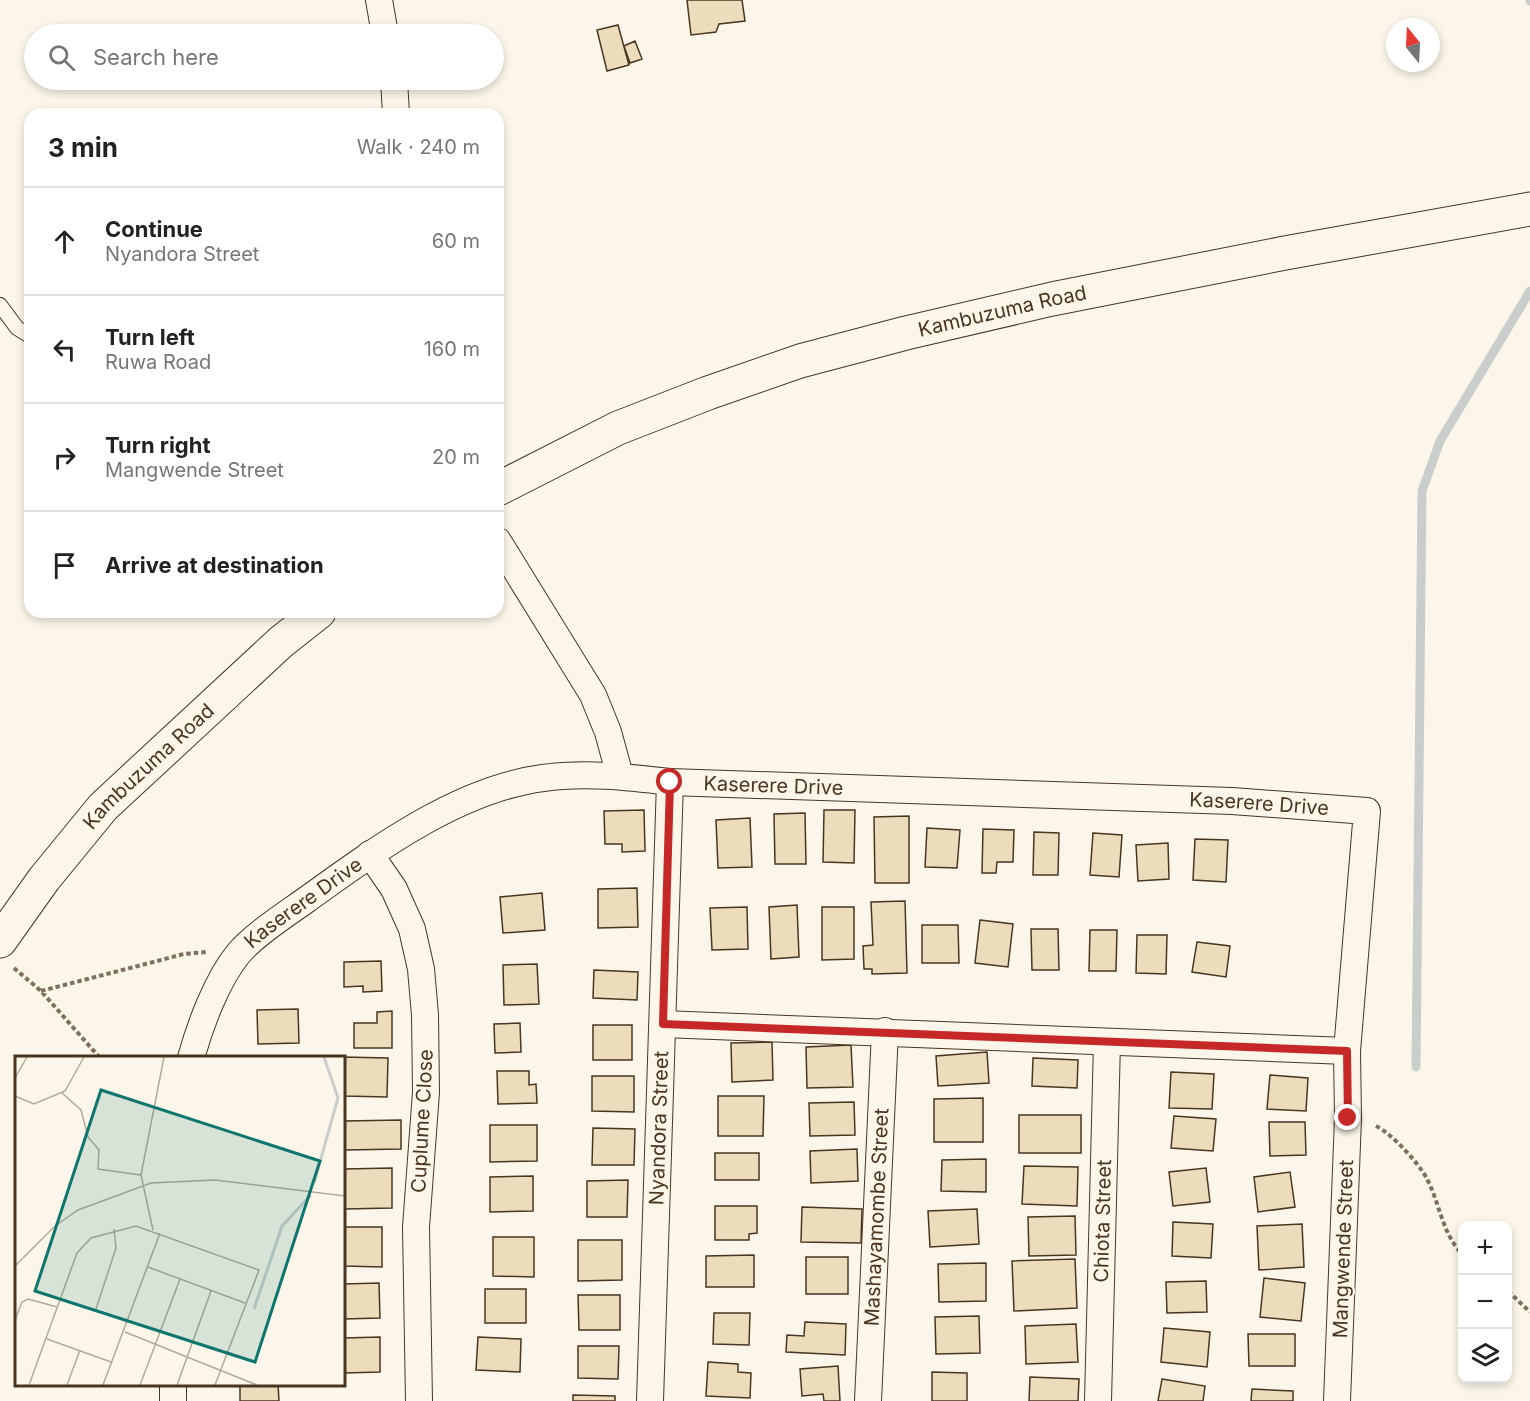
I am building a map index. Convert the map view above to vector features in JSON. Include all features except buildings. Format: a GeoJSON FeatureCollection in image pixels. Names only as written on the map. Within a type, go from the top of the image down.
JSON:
{"type":"FeatureCollection","features":[{"type":"Feature","properties":{"kind":"main road","name":"Kambuzuma Road"},"geometry":{"type":"LineString","coordinates":[[504,486],[618,428],[708,393],[800,362],[896,335],[1075,294],[1530,209]]}},
{"type":"Feature","properties":{"kind":"main road","name":"Kambuzuma Road"},"geometry":{"type":"LineString","coordinates":[[4,952],[44,879],[103,807],[280,642],[311,618]]}},
{"type":"Feature","properties":{"kind":"street"},"geometry":{"type":"LineString","coordinates":[[379,0],[383,24]]}},
{"type":"Feature","properties":{"kind":"street"},"geometry":{"type":"LineString","coordinates":[[395,90],[396,108]]}},
{"type":"Feature","properties":{"kind":"street"},"geometry":{"type":"LineString","coordinates":[[504,551],[593,695],[608,732],[620,776]]}},
{"type":"Feature","properties":{"kind":"street","name":"Kaserere Drive"},"geometry":{"type":"LineString","coordinates":[[192,1056],[197,1035],[217,990],[238,954],[273,923],[370,854],[425,822],[475,797],[502,787],[542,778],[620,776],[670,782],[1232,801],[1367,811]]}},
{"type":"Feature","properties":{"kind":"street","name":"Nyandora Street"},"geometry":{"type":"LineString","coordinates":[[650,1401],[670,782]]}},
{"type":"Feature","properties":{"kind":"street","name":"Mangwende Street"},"geometry":{"type":"LineString","coordinates":[[1337,1401],[1348,1118],[1347,1051],[1367,811]]}},
{"type":"Feature","properties":{"kind":"street","name":"Cuplume Close"},"geometry":{"type":"LineString","coordinates":[[370,854],[394,889],[412,929],[421,969],[425,1015],[426,1092],[416,1227],[419,1401]]}},
{"type":"Feature","properties":{"kind":"street"},"geometry":{"type":"LineString","coordinates":[[663,1024],[1347,1051]]}},
{"type":"Feature","properties":{"kind":"street","name":"Mashayamombe Street"},"geometry":{"type":"LineString","coordinates":[[868,1401],[885,1031]]}},
{"type":"Feature","properties":{"kind":"street","name":"Chiota Street"},"geometry":{"type":"LineString","coordinates":[[1098,1401],[1107,1042]]}},
{"type":"Feature","properties":{"kind":"lane"},"geometry":{"type":"LineString","coordinates":[[0,305],[17,328],[24,332]]}},
{"type":"Feature","properties":{"kind":"path"},"geometry":{"type":"LineString","coordinates":[[41,990],[184,954],[213,951],[238,954]]}},
{"type":"Feature","properties":{"kind":"path"},"geometry":{"type":"LineString","coordinates":[[4,952],[41,990],[98,1056]]}},
{"type":"Feature","properties":{"kind":"path"},"geometry":{"type":"LineString","coordinates":[[1348,1118],[1377,1126],[1391,1135],[1426,1178],[1451,1239],[1458,1249]]}},
{"type":"Feature","properties":{"kind":"path"},"geometry":{"type":"LineString","coordinates":[[1512,1295],[1530,1312]]}},
{"type":"Feature","properties":{"kind":"waterway"},"geometry":{"type":"LineString","coordinates":[[1416,1067],[1422,491],[1440,441],[1530,291]]}},
{"type":"Feature","properties":{"kind":"route"},"geometry":{"type":"LineString","coordinates":[[670,782],[663,1024],[1347,1051],[1348,1118]]}}]}
